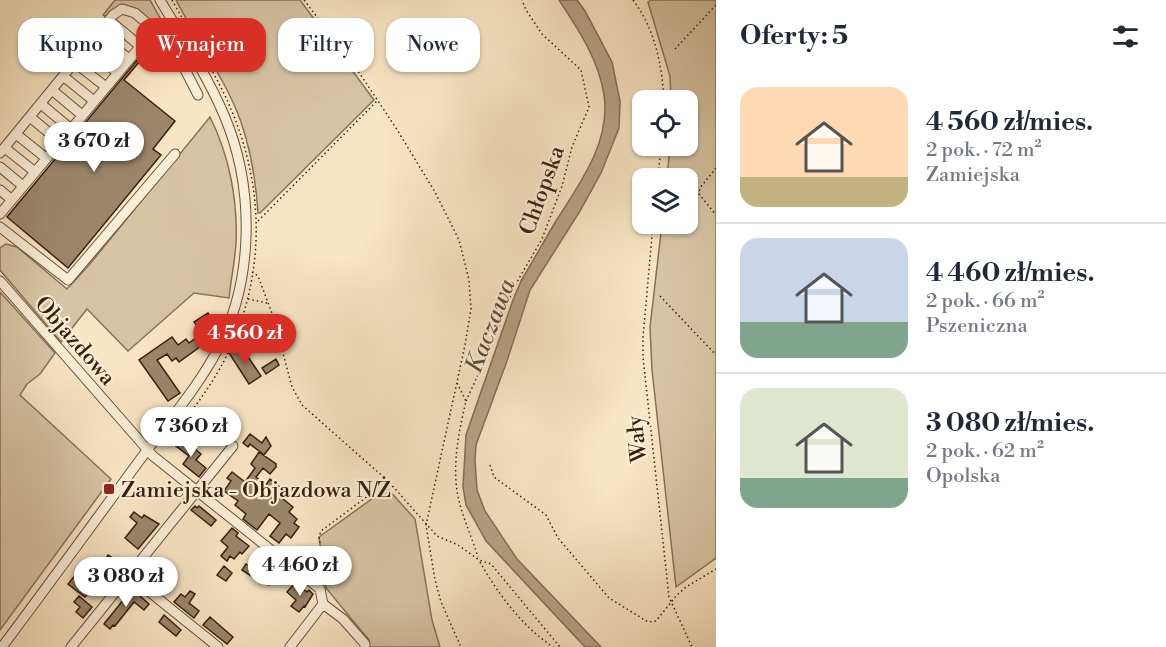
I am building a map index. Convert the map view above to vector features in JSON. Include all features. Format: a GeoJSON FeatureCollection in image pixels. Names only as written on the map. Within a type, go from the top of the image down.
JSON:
{"type":"FeatureCollection","features":[{"type":"Feature","properties":{"kind":"street"},"geometry":{"type":"LineString","coordinates":[[2,647],[200,380],[233,313],[243,269],[246,224],[239,165],[225,117],[160,0]]}},
{"type":"Feature","properties":{"kind":"street"},"geometry":{"type":"LineString","coordinates":[[111,18],[122,9],[140,18]]}},
{"type":"Feature","properties":{"kind":"street"},"geometry":{"type":"LineString","coordinates":[[124,33],[136,43]]}},
{"type":"Feature","properties":{"kind":"street"},"geometry":{"type":"LineString","coordinates":[[0,214],[136,51]]}},
{"type":"Feature","properties":{"kind":"street"},"geometry":{"type":"LineString","coordinates":[[124,55],[129,59]]}},
{"type":"Feature","properties":{"kind":"street"},"geometry":{"type":"LineString","coordinates":[[34,172],[2,151],[66,72]]}},
{"type":"Feature","properties":{"kind":"street"},"geometry":{"type":"LineString","coordinates":[[87,72],[106,87]]}},
{"type":"Feature","properties":{"kind":"street"},"geometry":{"type":"LineString","coordinates":[[186,72],[198,95]]}},
{"type":"Feature","properties":{"kind":"street"},"geometry":{"type":"LineString","coordinates":[[63,76],[94,101]]}},
{"type":"Feature","properties":{"kind":"street"},"geometry":{"type":"LineString","coordinates":[[52,90],[82,115]]}},
{"type":"Feature","properties":{"kind":"street"},"geometry":{"type":"LineString","coordinates":[[41,104],[71,129]]}},
{"type":"Feature","properties":{"kind":"street"},"geometry":{"type":"LineString","coordinates":[[30,117],[60,142]]}},
{"type":"Feature","properties":{"kind":"street"},"geometry":{"type":"LineString","coordinates":[[16,134],[46,158]]}},
{"type":"Feature","properties":{"kind":"street"},"geometry":{"type":"LineString","coordinates":[[0,241],[4,230],[68,280],[175,154]]}},
{"type":"Feature","properties":{"kind":"street"},"geometry":{"type":"LineString","coordinates":[[0,167],[23,186]]}},
{"type":"Feature","properties":{"kind":"street"},"geometry":{"type":"LineString","coordinates":[[0,190],[12,200]]}},
{"type":"Feature","properties":{"kind":"street","name":"Objazdowa"},"geometry":{"type":"LineString","coordinates":[[0,281],[147,450],[320,589]]}},
{"type":"Feature","properties":{"kind":"street"},"geometry":{"type":"LineString","coordinates":[[71,647],[233,446]]}},
{"type":"Feature","properties":{"kind":"street"},"geometry":{"type":"LineString","coordinates":[[130,576],[218,647]]}},
{"type":"Feature","properties":{"kind":"street"},"geometry":{"type":"LineString","coordinates":[[320,589],[323,604],[343,618],[365,644],[365,647]]}},
{"type":"Feature","properties":{"kind":"street"},"geometry":{"type":"LineString","coordinates":[[290,647],[323,604]]}},
{"type":"Feature","properties":{"kind":"path"},"geometry":{"type":"LineString","coordinates":[[172,0],[182,18]]}},
{"type":"Feature","properties":{"kind":"path"},"geometry":{"type":"LineString","coordinates":[[304,0],[378,100],[435,192],[459,240],[469,280],[471,309],[465,345],[426,525],[441,603],[460,647]]}},
{"type":"Feature","properties":{"kind":"path","name":"Chłopska"},"geometry":{"type":"LineString","coordinates":[[522,0],[542,34],[581,70],[589,107],[572,147],[562,186],[542,239],[514,287],[494,340],[466,401],[459,432],[456,465],[460,506],[479,560],[493,585],[519,617],[553,647]]}},
{"type":"Feature","properties":{"kind":"path"},"geometry":{"type":"LineString","coordinates":[[633,0],[652,34],[663,90]]}},
{"type":"Feature","properties":{"kind":"path"},"geometry":{"type":"LineString","coordinates":[[675,49],[716,4]]}},
{"type":"Feature","properties":{"kind":"path"},"geometry":{"type":"LineString","coordinates":[[170,440],[206,391],[225,359],[241,321],[253,272],[257,222],[252,180],[237,120],[213,72]]}},
{"type":"Feature","properties":{"kind":"path"},"geometry":{"type":"LineString","coordinates":[[257,222],[378,100]]}},
{"type":"Feature","properties":{"kind":"path"},"geometry":{"type":"LineString","coordinates":[[716,168],[700,188],[699,194],[716,215]]}},
{"type":"Feature","properties":{"kind":"path","name":"Wały"},"geometry":{"type":"LineString","coordinates":[[652,234],[642,348],[670,602],[692,647]]}},
{"type":"Feature","properties":{"kind":"path"},"geometry":{"type":"LineString","coordinates":[[253,272],[258,276],[268,303],[292,387],[302,405],[388,481],[437,536],[458,545],[479,560],[491,564],[560,647]]}},
{"type":"Feature","properties":{"kind":"path"},"geometry":{"type":"LineString","coordinates":[[660,296],[716,355]]}},
{"type":"Feature","properties":{"kind":"path"},"geometry":{"type":"LineString","coordinates":[[248,299],[268,303]]}},
{"type":"Feature","properties":{"kind":"path"},"geometry":{"type":"LineString","coordinates":[[456,382],[466,401]]}},
{"type":"Feature","properties":{"kind":"path"},"geometry":{"type":"LineString","coordinates":[[490,465],[494,477],[546,515],[558,538],[609,598],[648,622],[656,621],[670,602],[686,587],[716,569]]}},
{"type":"Feature","properties":{"kind":"path"},"geometry":{"type":"LineString","coordinates":[[320,589],[326,583],[319,537],[321,531],[388,481]]}},
{"type":"Feature","properties":{"kind":"shaded area"},"geometry":{"type":"Polygon","coordinates":[[[115,0],[150,0],[160,18],[137,18],[123,7],[107,17],[103,15],[115,0]]]}},
{"type":"Feature","properties":{"kind":"shaded area"},"geometry":{"type":"Polygon","coordinates":[[[176,0],[300,0],[313,18],[278,18],[278,72],[353,72],[374,100],[260,213],[258,213],[245,133],[218,72],[266,72],[266,18],[186,18],[176,0]]]}},
{"type":"Feature","properties":{"kind":"shaded area"},"geometry":{"type":"Polygon","coordinates":[[[559,0],[577,0],[612,62],[620,101],[619,128],[601,173],[530,290],[476,445],[475,460],[477,490],[485,511],[517,559],[601,647],[585,647],[486,541],[466,505],[463,487],[466,435],[513,300],[521,281],[584,177],[603,129],[604,95],[598,69],[587,45],[559,0]]]}},
{"type":"Feature","properties":{"kind":"shaded area"},"geometry":{"type":"Polygon","coordinates":[[[651,0],[716,0],[716,558],[676,587],[652,370],[650,327],[661,234],[698,234],[698,168],[668,168],[669,156],[698,156],[698,90],[671,90],[670,76],[648,2],[651,0]]]}},
{"type":"Feature","properties":{"kind":"shaded area"},"geometry":{"type":"Polygon","coordinates":[[[210,117],[227,162],[234,194],[236,243],[229,298],[194,293],[128,351],[87,309],[61,342],[0,270],[0,248],[6,244],[17,247],[67,289],[210,117]]]}},
{"type":"Feature","properties":{"kind":"shaded area"},"geometry":{"type":"Polygon","coordinates":[[[0,292],[55,353],[40,374],[27,384],[20,395],[111,479],[0,630],[0,292]]]}},
{"type":"Feature","properties":{"kind":"shaded area"},"geometry":{"type":"Polygon","coordinates":[[[387,488],[415,519],[432,620],[440,647],[369,647],[369,640],[326,588],[319,537],[387,488]]]}},
{"type":"Feature","properties":{"kind":"building"},"geometry":{"type":"Polygon","coordinates":[[[136,61],[136,66],[124,80],[175,121],[153,149],[161,155],[68,268],[7,217],[136,61]]]}},
{"type":"Feature","properties":{"kind":"building"},"geometry":{"type":"Polygon","coordinates":[[[208,313],[216,325],[203,334],[208,341],[179,362],[176,358],[172,361],[167,354],[157,360],[180,393],[168,401],[139,360],[172,337],[178,345],[186,339],[189,343],[202,333],[194,322],[208,313]]]}},
{"type":"Feature","properties":{"kind":"building"},"geometry":{"type":"Polygon","coordinates":[[[240,345],[261,376],[249,384],[229,353],[240,345]]]}},
{"type":"Feature","properties":{"kind":"building"},"geometry":{"type":"Polygon","coordinates":[[[276,359],[279,365],[266,374],[262,368],[276,359]]]}},
{"type":"Feature","properties":{"kind":"building"},"geometry":{"type":"Polygon","coordinates":[[[217,410],[237,426],[230,434],[220,426],[218,429],[209,421],[217,410]]]}},
{"type":"Feature","properties":{"kind":"building"},"geometry":{"type":"Polygon","coordinates":[[[250,434],[262,443],[266,437],[271,446],[264,455],[250,444],[248,447],[243,443],[250,434]]]}},
{"type":"Feature","properties":{"kind":"building"},"geometry":{"type":"Polygon","coordinates":[[[182,438],[201,454],[196,460],[206,468],[199,477],[183,464],[189,456],[176,446],[182,438]]]}},
{"type":"Feature","properties":{"kind":"building"},"geometry":{"type":"Polygon","coordinates":[[[259,452],[276,464],[276,467],[270,474],[263,468],[256,477],[266,485],[270,479],[281,488],[277,494],[293,507],[289,512],[297,519],[294,523],[299,527],[291,538],[286,534],[279,543],[270,536],[280,523],[269,514],[257,530],[243,519],[246,514],[235,505],[238,501],[224,491],[231,481],[227,478],[232,472],[245,482],[255,468],[251,464],[259,452]]]}},
{"type":"Feature","properties":{"kind":"building"},"geometry":{"type":"Polygon","coordinates":[[[195,506],[197,508],[199,506],[216,520],[211,526],[191,510],[195,506]]]}},
{"type":"Feature","properties":{"kind":"building"},"geometry":{"type":"Polygon","coordinates":[[[134,512],[142,518],[144,515],[159,524],[138,549],[125,538],[137,523],[130,517],[134,512]]]}},
{"type":"Feature","properties":{"kind":"building"},"geometry":{"type":"Polygon","coordinates":[[[232,528],[238,533],[236,536],[249,546],[242,554],[240,552],[234,559],[230,556],[227,561],[221,556],[228,547],[221,541],[232,528]]]}},
{"type":"Feature","properties":{"kind":"building"},"geometry":{"type":"Polygon","coordinates":[[[259,554],[281,571],[269,585],[242,570],[246,564],[249,566],[259,554]]]}},
{"type":"Feature","properties":{"kind":"building"},"geometry":{"type":"Polygon","coordinates":[[[108,555],[125,566],[117,576],[104,562],[108,555]]]}},
{"type":"Feature","properties":{"kind":"building"},"geometry":{"type":"Polygon","coordinates":[[[158,561],[176,581],[173,586],[167,581],[160,591],[142,576],[147,570],[150,572],[158,561]]]}},
{"type":"Feature","properties":{"kind":"building"},"geometry":{"type":"Polygon","coordinates":[[[224,566],[232,573],[226,581],[217,575],[224,566]]]}},
{"type":"Feature","properties":{"kind":"building"},"geometry":{"type":"Polygon","coordinates":[[[76,574],[83,579],[85,576],[99,588],[94,593],[91,590],[85,597],[68,584],[76,574]]]}},
{"type":"Feature","properties":{"kind":"building"},"geometry":{"type":"Polygon","coordinates":[[[295,583],[313,594],[299,612],[291,606],[296,600],[287,592],[295,583]]]}},
{"type":"Feature","properties":{"kind":"building"},"geometry":{"type":"Polygon","coordinates":[[[132,589],[149,604],[144,610],[134,602],[110,629],[104,624],[132,589]]]}},
{"type":"Feature","properties":{"kind":"building"},"geometry":{"type":"Polygon","coordinates":[[[190,591],[195,594],[189,603],[199,611],[194,618],[174,602],[181,594],[185,597],[190,591]]]}},
{"type":"Feature","properties":{"kind":"building"},"geometry":{"type":"Polygon","coordinates":[[[79,596],[92,607],[83,618],[76,612],[80,607],[74,602],[79,596]]]}},
{"type":"Feature","properties":{"kind":"building"},"geometry":{"type":"Polygon","coordinates":[[[164,615],[181,630],[176,636],[159,622],[164,615]]]}},
{"type":"Feature","properties":{"kind":"building"},"geometry":{"type":"Polygon","coordinates":[[[210,617],[233,637],[227,644],[203,625],[210,617]]]}},
{"type":"Feature","properties":{"kind":"place","name":"Zamiejska - Objazdowa N/Ż"},"geometry":{"type":"Point","coordinates":[109,489]}},
{"type":"Feature","properties":{"kind":"water label","name":"Kaczawa"},"geometry":{"type":"Point","coordinates":[490,326]}}]}
